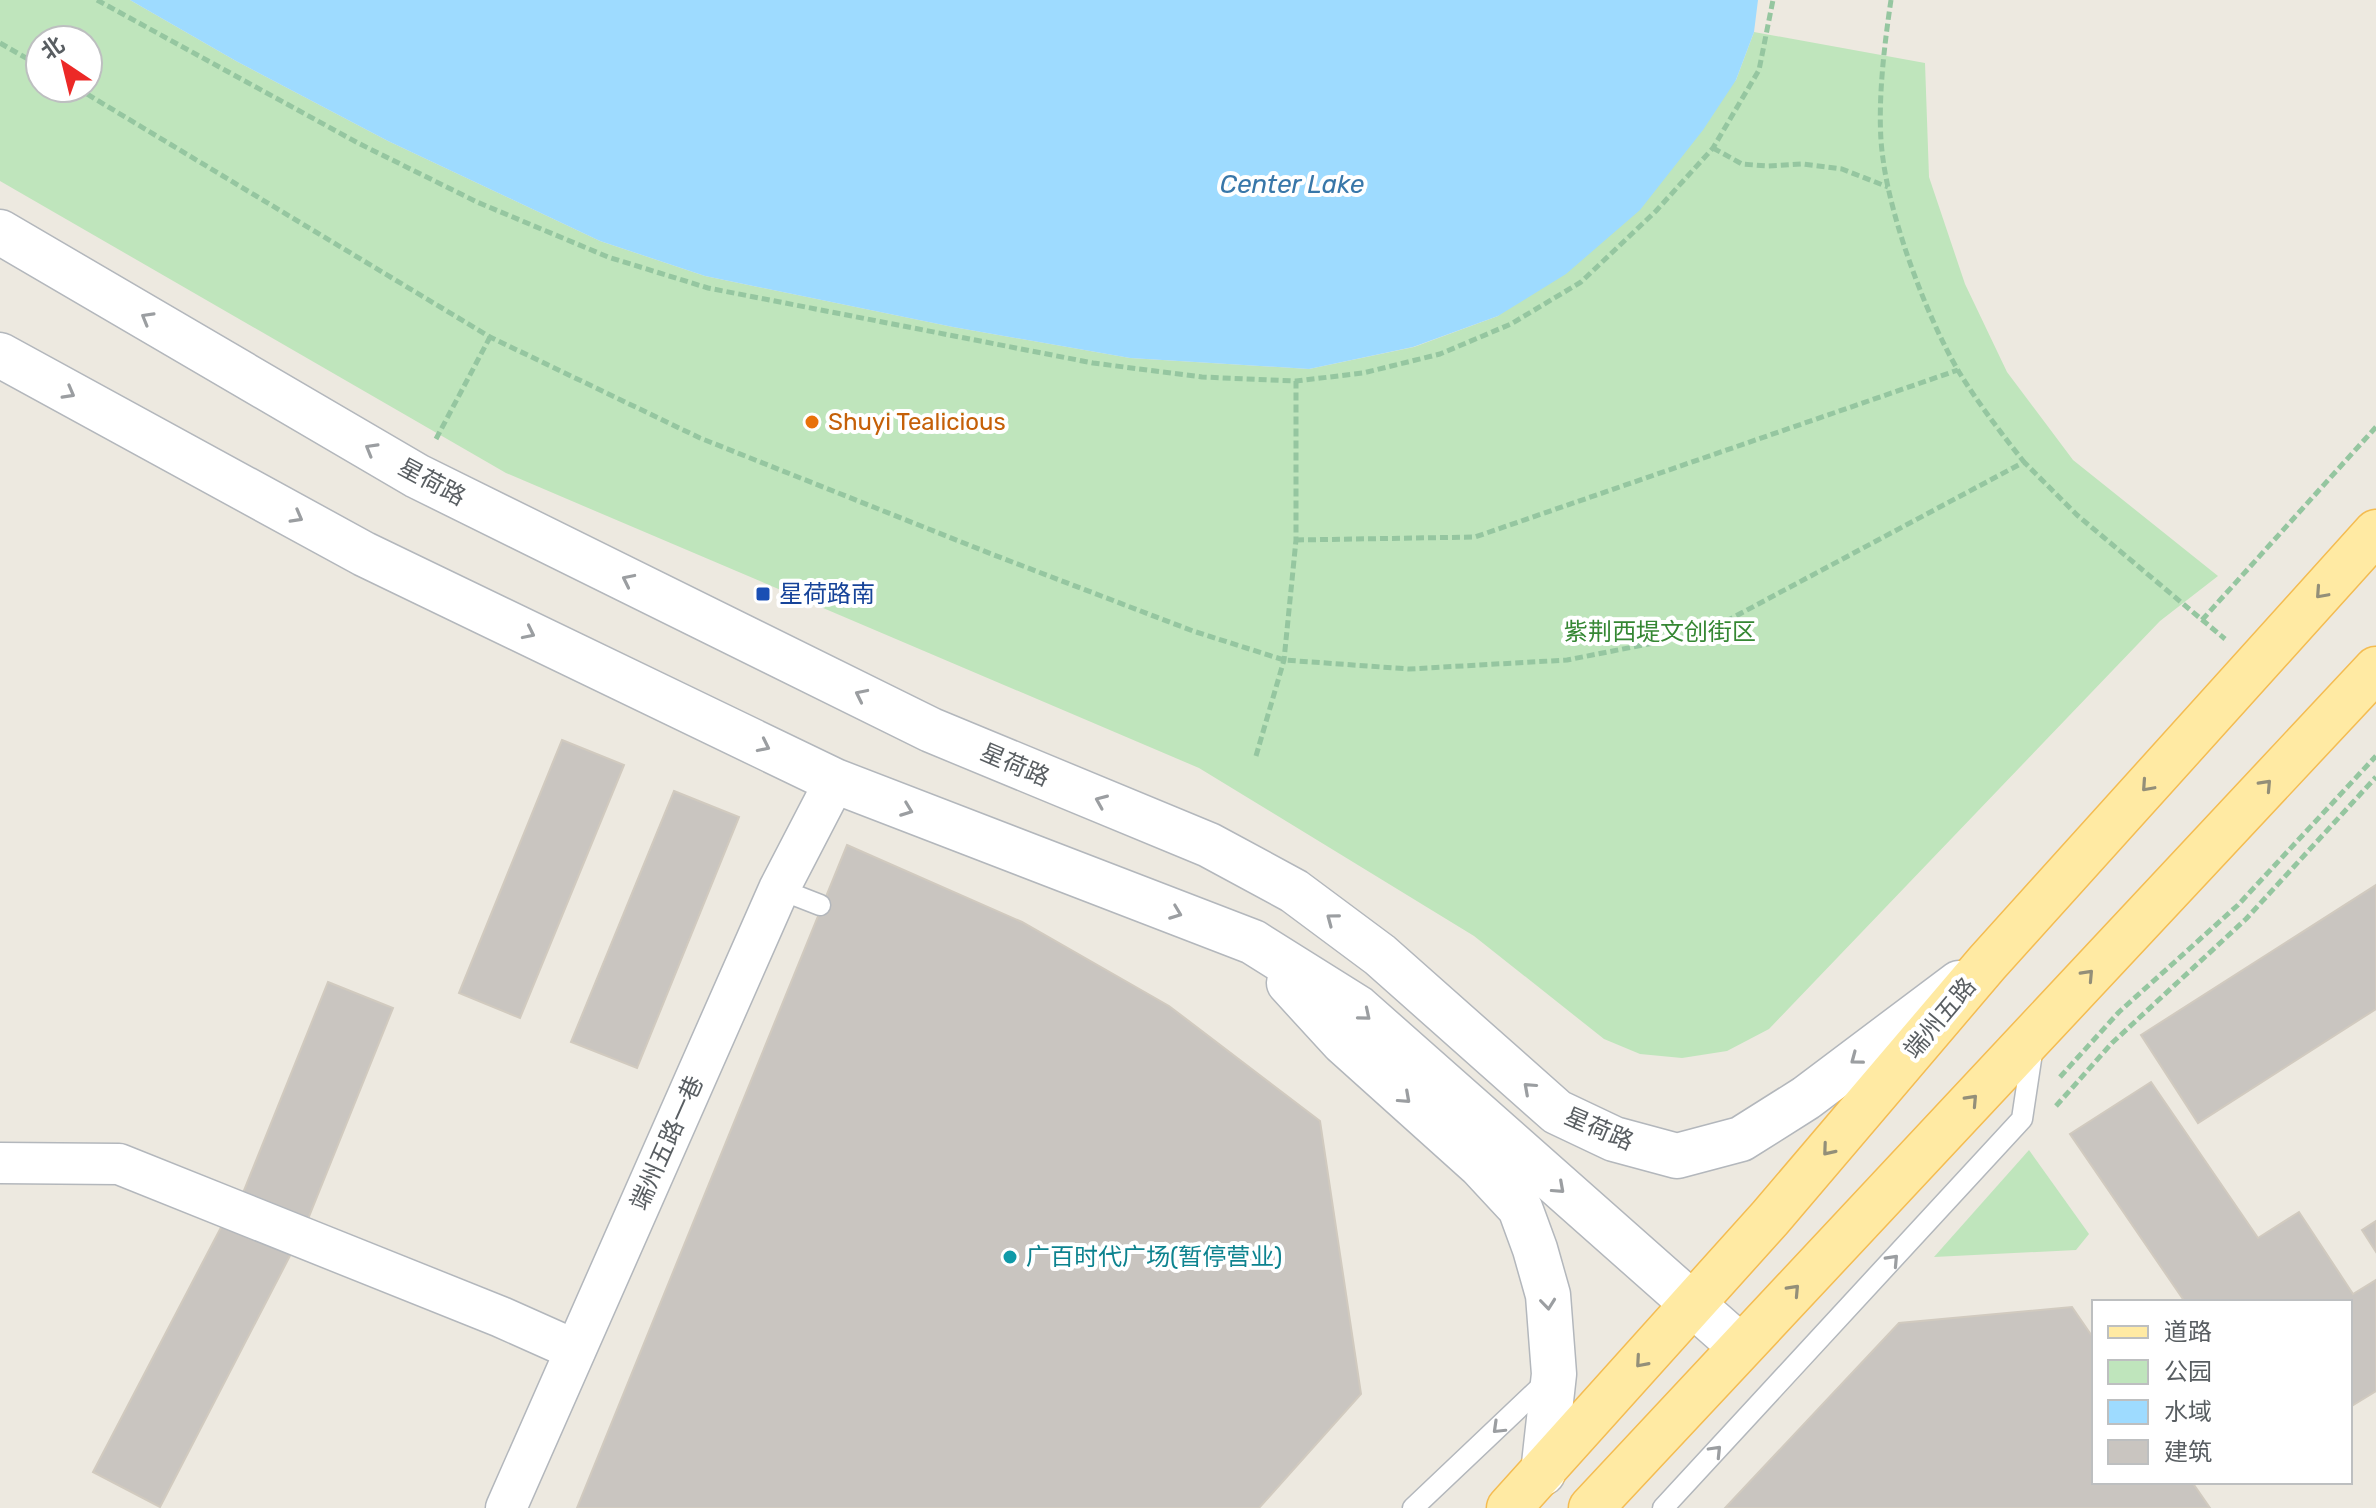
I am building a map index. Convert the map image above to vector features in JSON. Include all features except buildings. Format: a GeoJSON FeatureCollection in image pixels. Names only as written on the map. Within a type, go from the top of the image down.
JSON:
{"type":"FeatureCollection","features":[{"type":"Feature","properties":{"kind":"main road","name":"端州五路"},"geometry":{"type":"LineString","coordinates":[[1509,1508],[1770,1218],[1987,963],[2376,532]]}},
{"type":"Feature","properties":{"kind":"main road"},"geometry":{"type":"LineString","coordinates":[[1591,1508],[2376,669]]}},
{"type":"Feature","properties":{"kind":"street","name":"星荷路"},"geometry":{"type":"LineString","coordinates":[[0,232],[417,476],[931,730],[1209,845],[1294,891],[1380,955],[1557,1112],[1614,1139],[1677,1156],[1741,1139],[1806,1098],[1987,963]]}},
{"type":"Feature","properties":{"kind":"street"},"geometry":{"type":"LineString","coordinates":[[0,355],[364,554],[835,781],[1253,942],[1358,1008],[1741,1347]]}},
{"type":"Feature","properties":{"kind":"street","name":"端州五路一巷"},"geometry":{"type":"LineString","coordinates":[[506,1508],[779,889],[835,781]]}},
{"type":"Feature","properties":{"kind":"street"},"geometry":{"type":"LineString","coordinates":[[1253,942],[1343,1042],[1481,1166],[1520,1208],[1548,1295],[1554,1374],[1543,1473]]}},
{"type":"Feature","properties":{"kind":"street"},"geometry":{"type":"LineString","coordinates":[[0,1163],[119,1164],[487,1311],[575,1350]]}},
{"type":"Feature","properties":{"kind":"lane"},"geometry":{"type":"LineString","coordinates":[[779,889],[820,905]]}},
{"type":"Feature","properties":{"kind":"lane"},"geometry":{"type":"LineString","coordinates":[[1663,1508],[2022,1119],[2035,1032]]}},
{"type":"Feature","properties":{"kind":"lane"},"geometry":{"type":"LineString","coordinates":[[1413,1508],[1554,1374]]}},
{"type":"Feature","properties":{"kind":"path"},"geometry":{"type":"LineString","coordinates":[[97,0],[358,143],[477,202],[608,257],[708,288],[1078,360],[1202,377],[1296,381],[1363,373],[1440,354],[1511,324],[1581,282],[1656,211],[1713,148],[1759,70],[1773,0]]}},
{"type":"Feature","properties":{"kind":"path"},"geometry":{"type":"LineString","coordinates":[[1891,0],[1882,92],[1882,159],[1900,234],[1927,305],[1958,370],[2024,462],[2077,515],[2256,665]]}},
{"type":"Feature","properties":{"kind":"path"},"geometry":{"type":"LineString","coordinates":[[0,43],[24,57]]}},
{"type":"Feature","properties":{"kind":"path"},"geometry":{"type":"LineString","coordinates":[[104,104],[490,337],[700,438],[1193,631],[1284,660],[1409,669],[1567,660],[1704,633],[2024,462]]}},
{"type":"Feature","properties":{"kind":"path"},"geometry":{"type":"LineString","coordinates":[[1713,148],[1742,164],[1802,164],[1842,169],[1889,188]]}},
{"type":"Feature","properties":{"kind":"path"},"geometry":{"type":"LineString","coordinates":[[417,476],[490,337]]}},
{"type":"Feature","properties":{"kind":"path"},"geometry":{"type":"LineString","coordinates":[[1296,540],[1475,537],[1958,370]]}},
{"type":"Feature","properties":{"kind":"path"},"geometry":{"type":"LineString","coordinates":[[1256,756],[1284,660],[1296,540],[1296,381]]}},
{"type":"Feature","properties":{"kind":"path"},"geometry":{"type":"LineString","coordinates":[[2202,620],[2376,427]]}},
{"type":"Feature","properties":{"kind":"path"},"geometry":{"type":"LineString","coordinates":[[2022,1119],[2119,1012],[2238,905],[2376,756]]}},
{"type":"Feature","properties":{"kind":"path"},"geometry":{"type":"LineString","coordinates":[[2050,1112],[2112,1043],[2246,919],[2376,777]]}},
{"type":"Feature","properties":{"kind":"green space","name":"紫荆西堤文创街区"},"geometry":{"type":"Polygon","coordinates":[[[0,0],[130,0],[236,61],[388,141],[600,241],[705,276],[953,327],[1130,358],[1309,369],[1414,347],[1498,316],[1736,80],[1754,32],[1925,63],[1929,177],[1965,284],[2007,372],[2073,460],[2218,576],[2160,621],[1769,1029],[1727,1051],[1682,1058],[1640,1054],[1604,1039],[1474,936],[1199,768],[506,473],[0,181],[0,0]]]}},
{"type":"Feature","properties":{"kind":"green space"},"geometry":{"type":"Polygon","coordinates":[[[2029,1150],[2089,1234],[2076,1250],[1934,1257],[2029,1150]]]}},
{"type":"Feature","properties":{"kind":"water","name":"Center Lake"},"geometry":{"type":"Polygon","coordinates":[[[130,0],[1758,0],[1754,32],[1736,80],[1703,130],[1640,210],[1566,274],[1498,316],[1413,347],[1309,369],[1130,358],[953,327],[705,276],[600,241],[388,141],[236,61],[130,0]]]}},
{"type":"Feature","properties":{"kind":"place","name":"Shuyi Tealicious"},"geometry":{"type":"Point","coordinates":[812,422]}},
{"type":"Feature","properties":{"kind":"place","name":"星荷路南"},"geometry":{"type":"Point","coordinates":[763,594]}},
{"type":"Feature","properties":{"kind":"place","name":"广百时代广场(暂停营业)"},"geometry":{"type":"Point","coordinates":[1010,1257]}}]}
